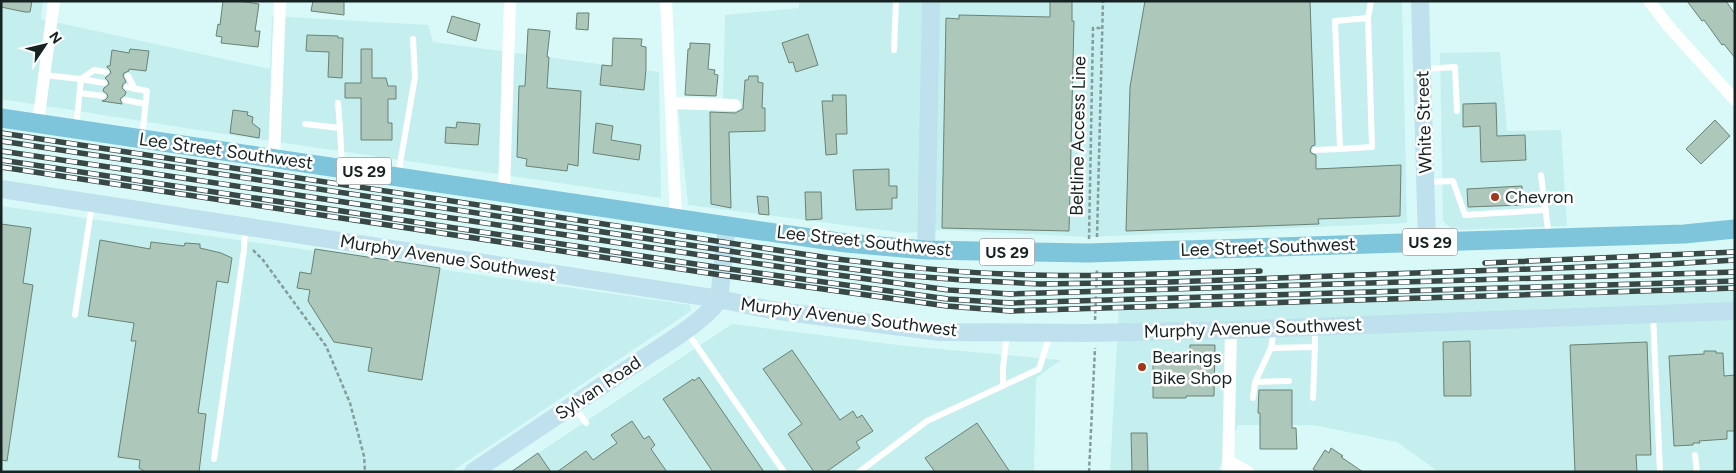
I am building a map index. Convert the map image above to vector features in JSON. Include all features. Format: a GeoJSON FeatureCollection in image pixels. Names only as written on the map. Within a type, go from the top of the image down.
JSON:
{"type":"FeatureCollection","features":[{"type":"Feature","properties":{"kind":"main road","name":"Lee Street Southwest"},"geometry":{"type":"LineString","coordinates":[[1,118],[846,243],[926,250],[1132,252],[1684,234],[1735,229]]}},
{"type":"Feature","properties":{"kind":"street"},"geometry":{"type":"LineString","coordinates":[[38,123],[54,1]]}},
{"type":"Feature","properties":{"kind":"street"},"geometry":{"type":"LineString","coordinates":[[274,158],[280,1]]}},
{"type":"Feature","properties":{"kind":"street"},"geometry":{"type":"LineString","coordinates":[[504,192],[510,1]]}},
{"type":"Feature","properties":{"kind":"street"},"geometry":{"type":"LineString","coordinates":[[666,1],[676,218]]}},
{"type":"Feature","properties":{"kind":"street"},"geometry":{"type":"LineString","coordinates":[[926,250],[931,1]]}},
{"type":"Feature","properties":{"kind":"street","name":"White Street"},"geometry":{"type":"LineString","coordinates":[[1420,1],[1427,242]]}},
{"type":"Feature","properties":{"kind":"street"},"geometry":{"type":"LineString","coordinates":[[1650,1],[1670,28],[1735,100]]}},
{"type":"Feature","properties":{"kind":"street"},"geometry":{"type":"LineString","coordinates":[[671,103],[735,105]]}},
{"type":"Feature","properties":{"kind":"street","name":"Murphy Avenue Southwest"},"geometry":{"type":"LineString","coordinates":[[1,189],[92,203],[245,234],[719,299],[771,310],[940,332],[1085,333],[1231,330],[1652,314],[1682,318],[1735,311]]}},
{"type":"Feature","properties":{"kind":"street"},"geometry":{"type":"LineString","coordinates":[[719,299],[727,226]]}},
{"type":"Feature","properties":{"kind":"street","name":"Sylvan Road"},"geometry":{"type":"LineString","coordinates":[[473,472],[706,314],[715,306],[719,299]]}},
{"type":"Feature","properties":{"kind":"street"},"geometry":{"type":"LineString","coordinates":[[1231,330],[1228,466],[1248,472]]}},
{"type":"Feature","properties":{"kind":"lane"},"geometry":{"type":"LineString","coordinates":[[894,50],[896,1]]}},
{"type":"Feature","properties":{"kind":"lane"},"geometry":{"type":"LineString","coordinates":[[1315,150],[1372,147],[1368,18],[1371,1]]}},
{"type":"Feature","properties":{"kind":"lane"},"geometry":{"type":"LineString","coordinates":[[1340,149],[1336,21],[1368,18]]}},
{"type":"Feature","properties":{"kind":"lane"},"geometry":{"type":"LineString","coordinates":[[398,176],[415,77],[413,39]]}},
{"type":"Feature","properties":{"kind":"lane"},"geometry":{"type":"LineString","coordinates":[[1423,69],[1455,67],[1457,111]]}},
{"type":"Feature","properties":{"kind":"lane"},"geometry":{"type":"LineString","coordinates":[[81,79],[94,70],[106,72]]}},
{"type":"Feature","properties":{"kind":"lane"},"geometry":{"type":"LineString","coordinates":[[44,75],[104,83]]}},
{"type":"Feature","properties":{"kind":"lane"},"geometry":{"type":"LineString","coordinates":[[128,76],[136,89]]}},
{"type":"Feature","properties":{"kind":"lane"},"geometry":{"type":"LineString","coordinates":[[76,129],[81,79]]}},
{"type":"Feature","properties":{"kind":"lane"},"geometry":{"type":"LineString","coordinates":[[126,86],[147,91],[142,139]]}},
{"type":"Feature","properties":{"kind":"lane"},"geometry":{"type":"LineString","coordinates":[[80,92],[102,96]]}},
{"type":"Feature","properties":{"kind":"lane"},"geometry":{"type":"LineString","coordinates":[[125,100],[146,104]]}},
{"type":"Feature","properties":{"kind":"lane"},"geometry":{"type":"LineString","coordinates":[[338,103],[342,168]]}},
{"type":"Feature","properties":{"kind":"lane"},"geometry":{"type":"LineString","coordinates":[[305,124],[340,128]]}},
{"type":"Feature","properties":{"kind":"lane"},"geometry":{"type":"LineString","coordinates":[[1541,175],[1549,238]]}},
{"type":"Feature","properties":{"kind":"lane"},"geometry":{"type":"LineString","coordinates":[[1426,182],[1453,181],[1465,215],[1546,210]]}},
{"type":"Feature","properties":{"kind":"lane"},"geometry":{"type":"LineString","coordinates":[[75,315],[92,203]]}},
{"type":"Feature","properties":{"kind":"lane"},"geometry":{"type":"LineString","coordinates":[[214,459],[245,234]]}},
{"type":"Feature","properties":{"kind":"lane"},"geometry":{"type":"LineString","coordinates":[[1652,314],[1660,472]]}},
{"type":"Feature","properties":{"kind":"lane"},"geometry":{"type":"LineString","coordinates":[[1313,398],[1316,347],[1315,326]]}},
{"type":"Feature","properties":{"kind":"lane"},"geometry":{"type":"LineString","coordinates":[[1253,398],[1254,382],[1271,348],[1274,328]]}},
{"type":"Feature","properties":{"kind":"lane"},"geometry":{"type":"LineString","coordinates":[[684,329],[784,472]]}},
{"type":"Feature","properties":{"kind":"lane"},"geometry":{"type":"LineString","coordinates":[[1003,386],[1007,332]]}},
{"type":"Feature","properties":{"kind":"lane"},"geometry":{"type":"LineString","coordinates":[[859,472],[927,421],[1039,369],[1050,332]]}},
{"type":"Feature","properties":{"kind":"lane"},"geometry":{"type":"LineString","coordinates":[[1271,348],[1316,347]]}},
{"type":"Feature","properties":{"kind":"lane"},"geometry":{"type":"LineString","coordinates":[[1254,382],[1289,381]]}},
{"type":"Feature","properties":{"kind":"lane"},"geometry":{"type":"LineString","coordinates":[[573,405],[586,423]]}},
{"type":"Feature","properties":{"kind":"lane"},"geometry":{"type":"LineString","coordinates":[[1696,455],[1697,472]]}},
{"type":"Feature","properties":{"kind":"path","name":"Beltline Access Line"},"geometry":{"type":"LineString","coordinates":[[1088,253],[1093,28],[1102,28]]}},
{"type":"Feature","properties":{"kind":"path"},"geometry":{"type":"LineString","coordinates":[[245,234],[326,346],[350,403],[364,456],[365,472]]}},
{"type":"Feature","properties":{"kind":"shaded area"},"geometry":{"type":"Polygon","coordinates":[[[1,1],[43,1],[41,19],[270,69],[272,16],[428,25],[433,42],[659,72],[661,198],[224,134],[1,99],[1,1]]]}},
{"type":"Feature","properties":{"kind":"shaded area"},"geometry":{"type":"Polygon","coordinates":[[[799,1],[1402,1],[1407,223],[1087,237],[942,230],[905,233],[688,205],[677,98],[723,99],[725,15],[799,8],[799,1]]]}},
{"type":"Feature","properties":{"kind":"shaded area"},"geometry":{"type":"Polygon","coordinates":[[[1500,52],[1507,131],[1561,130],[1567,226],[1453,230],[1443,221],[1440,53],[1500,52]]]}},
{"type":"Feature","properties":{"kind":"shaded area"},"geometry":{"type":"Polygon","coordinates":[[[1,206],[690,305],[691,311],[451,472],[1,472],[1,206]]]}},
{"type":"Feature","properties":{"kind":"shaded area"},"geometry":{"type":"Polygon","coordinates":[[[1735,284],[1735,472],[1439,472],[1397,442],[1313,425],[1238,425],[1218,471],[1110,472],[1119,305],[1735,284]]]}},
{"type":"Feature","properties":{"kind":"shaded area"},"geometry":{"type":"Polygon","coordinates":[[[732,324],[906,346],[1061,360],[1036,378],[1034,472],[510,472],[732,324]]]}},
{"type":"Feature","properties":{"kind":"building"},"geometry":{"type":"Polygon","coordinates":[[[1,1],[32,1],[30,12],[1,7],[1,1]]]}},
{"type":"Feature","properties":{"kind":"building"},"geometry":{"type":"Polygon","coordinates":[[[223,1],[259,4],[255,31],[260,31],[258,47],[221,43],[222,37],[216,36],[218,24],[220,25],[223,1]]]}},
{"type":"Feature","properties":{"kind":"building"},"geometry":{"type":"Polygon","coordinates":[[[313,1],[344,1],[344,15],[311,11],[313,1]]]}},
{"type":"Feature","properties":{"kind":"building"},"geometry":{"type":"Polygon","coordinates":[[[1050,1],[1072,1],[1072,21],[1074,21],[1069,231],[942,228],[946,18],[959,19],[959,15],[1050,17],[1050,1]]]}},
{"type":"Feature","properties":{"kind":"building"},"geometry":{"type":"Polygon","coordinates":[[[1145,1],[1310,1],[1315,145],[1310,150],[1311,153],[1316,155],[1316,169],[1401,165],[1400,216],[1318,219],[1319,224],[1126,231],[1130,87],[1145,1]]]}},
{"type":"Feature","properties":{"kind":"building"},"geometry":{"type":"Polygon","coordinates":[[[1687,1],[1726,1],[1735,14],[1735,58],[1724,44],[1722,45],[1687,1]]]}},
{"type":"Feature","properties":{"kind":"building"},"geometry":{"type":"Polygon","coordinates":[[[577,13],[589,13],[588,30],[576,29],[577,13]]]}},
{"type":"Feature","properties":{"kind":"building"},"geometry":{"type":"Polygon","coordinates":[[[452,16],[480,24],[476,41],[447,32],[452,16]]]}},
{"type":"Feature","properties":{"kind":"building"},"geometry":{"type":"Polygon","coordinates":[[[528,29],[550,31],[547,57],[549,57],[547,88],[581,91],[578,166],[568,164],[567,171],[526,166],[527,159],[517,157],[519,86],[525,86],[528,29]]]}},
{"type":"Feature","properties":{"kind":"building"},"geometry":{"type":"Polygon","coordinates":[[[808,34],[818,65],[796,72],[793,62],[789,63],[782,43],[808,34]]]}},
{"type":"Feature","properties":{"kind":"building"},"geometry":{"type":"Polygon","coordinates":[[[307,35],[338,36],[338,38],[343,38],[342,78],[328,77],[329,52],[306,51],[307,35]]]}},
{"type":"Feature","properties":{"kind":"building"},"geometry":{"type":"Polygon","coordinates":[[[613,38],[642,39],[641,46],[646,47],[644,90],[600,85],[602,65],[612,66],[613,38]]]}},
{"type":"Feature","properties":{"kind":"building"},"geometry":{"type":"Polygon","coordinates":[[[690,43],[710,44],[708,69],[715,70],[714,74],[718,75],[716,96],[685,95],[690,43]]]}},
{"type":"Feature","properties":{"kind":"building"},"geometry":{"type":"Polygon","coordinates":[[[130,49],[149,51],[146,71],[129,69],[129,71],[124,73],[123,76],[126,82],[122,88],[126,92],[120,99],[122,104],[102,101],[108,97],[103,91],[109,84],[105,78],[111,73],[107,66],[110,66],[112,50],[129,53],[130,49]]]}},
{"type":"Feature","properties":{"kind":"building"},"geometry":{"type":"Polygon","coordinates":[[[361,49],[372,49],[372,78],[386,78],[388,86],[396,86],[396,99],[388,99],[388,123],[392,123],[392,140],[361,140],[361,98],[345,98],[345,83],[361,83],[361,49]]]}},
{"type":"Feature","properties":{"kind":"building"},"geometry":{"type":"Polygon","coordinates":[[[749,76],[758,76],[758,82],[763,83],[762,108],[765,108],[765,131],[729,132],[731,208],[711,204],[710,112],[735,113],[743,109],[745,80],[748,80],[749,76]]]}},
{"type":"Feature","properties":{"kind":"building"},"geometry":{"type":"Polygon","coordinates":[[[832,95],[846,95],[847,134],[836,134],[837,154],[826,155],[822,101],[833,101],[832,95]]]}},
{"type":"Feature","properties":{"kind":"building"},"geometry":{"type":"Polygon","coordinates":[[[1496,103],[1497,136],[1525,135],[1526,160],[1481,162],[1480,126],[1463,127],[1463,104],[1496,103]]]}},
{"type":"Feature","properties":{"kind":"building"},"geometry":{"type":"Polygon","coordinates":[[[233,110],[248,112],[247,115],[253,117],[252,123],[260,129],[259,138],[230,133],[233,110]]]}},
{"type":"Feature","properties":{"kind":"building"},"geometry":{"type":"Polygon","coordinates":[[[1715,120],[1730,136],[1701,164],[1686,149],[1715,120]]]}},
{"type":"Feature","properties":{"kind":"building"},"geometry":{"type":"Polygon","coordinates":[[[457,122],[480,124],[478,145],[445,143],[446,127],[456,128],[457,122]]]}},
{"type":"Feature","properties":{"kind":"building"},"geometry":{"type":"Polygon","coordinates":[[[596,123],[613,126],[611,140],[641,145],[639,160],[593,153],[596,123]]]}},
{"type":"Feature","properties":{"kind":"building"},"geometry":{"type":"Polygon","coordinates":[[[889,169],[889,186],[897,186],[897,198],[892,198],[892,209],[856,210],[853,170],[889,169]]]}},
{"type":"Feature","properties":{"kind":"building","name":"Chevron"},"geometry":{"type":"Polygon","coordinates":[[[1522,186],[1522,205],[1468,207],[1467,189],[1522,186]]]}},
{"type":"Feature","properties":{"kind":"building"},"geometry":{"type":"Polygon","coordinates":[[[805,192],[821,192],[822,219],[806,220],[805,192]]]}},
{"type":"Feature","properties":{"kind":"building"},"geometry":{"type":"Polygon","coordinates":[[[757,196],[768,197],[769,215],[759,214],[757,196]]]}},
{"type":"Feature","properties":{"kind":"building"},"geometry":{"type":"Polygon","coordinates":[[[1,224],[31,228],[23,283],[33,285],[7,461],[1,460],[1,224]]]}},
{"type":"Feature","properties":{"kind":"building"},"geometry":{"type":"Polygon","coordinates":[[[100,240],[150,249],[151,242],[184,246],[185,243],[200,244],[200,248],[232,258],[228,283],[217,281],[198,413],[206,414],[199,472],[145,472],[139,468],[140,460],[118,457],[136,341],[131,341],[134,323],[88,316],[100,240]]]}},
{"type":"Feature","properties":{"kind":"building"},"geometry":{"type":"Polygon","coordinates":[[[315,249],[440,268],[422,380],[368,371],[372,348],[334,342],[308,301],[310,290],[297,288],[300,272],[311,274],[315,249]]]}},
{"type":"Feature","properties":{"kind":"building"},"geometry":{"type":"Polygon","coordinates":[[[1470,341],[1471,396],[1444,396],[1443,342],[1470,341]]]}},
{"type":"Feature","properties":{"kind":"building"},"geometry":{"type":"Polygon","coordinates":[[[1647,342],[1651,455],[1636,455],[1637,472],[1575,472],[1570,345],[1647,342]]]}},
{"type":"Feature","properties":{"kind":"building"},"geometry":{"type":"Polygon","coordinates":[[[1190,345],[1215,345],[1214,396],[1153,398],[1153,353],[1190,353],[1190,345]]]}},
{"type":"Feature","properties":{"kind":"building"},"geometry":{"type":"Polygon","coordinates":[[[792,350],[840,420],[853,411],[857,418],[862,415],[873,431],[856,442],[860,448],[826,472],[814,472],[788,434],[802,424],[763,369],[792,350]]]}},
{"type":"Feature","properties":{"kind":"building"},"geometry":{"type":"Polygon","coordinates":[[[1704,351],[1723,353],[1724,376],[1735,375],[1735,431],[1727,431],[1727,439],[1699,441],[1700,443],[1693,443],[1693,445],[1674,446],[1669,356],[1704,354],[1704,351]]]}},
{"type":"Feature","properties":{"kind":"building"},"geometry":{"type":"Polygon","coordinates":[[[699,377],[764,472],[713,472],[663,399],[699,377]]]}},
{"type":"Feature","properties":{"kind":"building"},"geometry":{"type":"Polygon","coordinates":[[[1259,390],[1292,390],[1292,428],[1296,428],[1297,449],[1260,449],[1259,390]]]}},
{"type":"Feature","properties":{"kind":"building"},"geometry":{"type":"Polygon","coordinates":[[[632,421],[644,439],[649,436],[655,445],[651,449],[667,472],[557,472],[586,451],[593,460],[617,443],[611,435],[632,421]]]}},
{"type":"Feature","properties":{"kind":"building"},"geometry":{"type":"Polygon","coordinates":[[[977,423],[1010,472],[935,472],[925,458],[977,423]]]}},
{"type":"Feature","properties":{"kind":"building"},"geometry":{"type":"Polygon","coordinates":[[[1131,433],[1147,433],[1148,472],[1132,472],[1131,433]]]}},
{"type":"Feature","properties":{"kind":"building"},"geometry":{"type":"Polygon","coordinates":[[[1331,448],[1363,472],[1318,472],[1313,469],[1325,450],[1329,453],[1331,448]]]}},
{"type":"Feature","properties":{"kind":"building"},"geometry":{"type":"Polygon","coordinates":[[[538,453],[551,472],[511,472],[538,453]]]}},
{"type":"Feature","properties":{"kind":"railway"},"geometry":{"type":"LineString","coordinates":[[1,133],[829,258],[895,266],[962,272],[1070,276],[1260,271]]}},
{"type":"Feature","properties":{"kind":"railway"},"geometry":{"type":"LineString","coordinates":[[1,141],[828,266],[899,275],[963,280],[1040,284],[1169,282],[1735,260]]}},
{"type":"Feature","properties":{"kind":"railway"},"geometry":{"type":"LineString","coordinates":[[1,151],[815,272],[949,290],[1010,294],[1735,272]]}},
{"type":"Feature","properties":{"kind":"railway"},"geometry":{"type":"LineString","coordinates":[[1,160],[722,268],[948,299],[1010,303],[1735,281]]}},
{"type":"Feature","properties":{"kind":"railway"},"geometry":{"type":"LineString","coordinates":[[1,167],[721,275],[947,306],[1010,311],[1735,288]]}},
{"type":"Feature","properties":{"kind":"railway"},"geometry":{"type":"LineString","coordinates":[[1485,263],[1735,252]]}},
{"type":"Feature","properties":{"kind":"place","name":"Chevron"},"geometry":{"type":"Point","coordinates":[1495,197]}},
{"type":"Feature","properties":{"kind":"place","name":"Bearings Bike Shop"},"geometry":{"type":"Point","coordinates":[1142,367]}}]}
